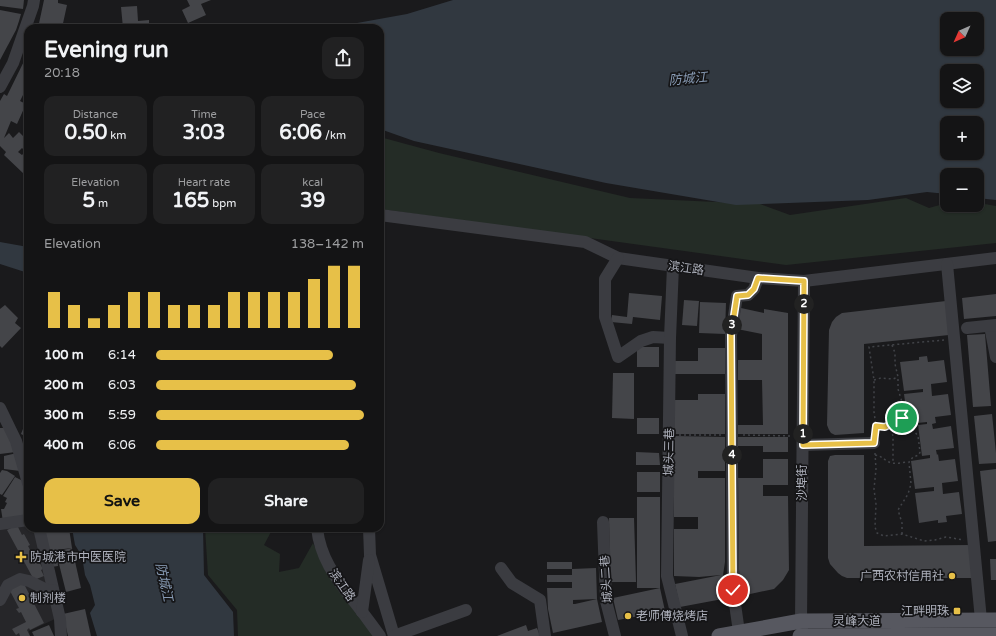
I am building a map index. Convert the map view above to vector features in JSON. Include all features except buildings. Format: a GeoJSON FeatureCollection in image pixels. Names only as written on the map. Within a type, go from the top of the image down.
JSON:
{"type":"FeatureCollection","features":[{"type":"Feature","properties":{"kind":"main road","name":"灵峰大道"},"geometry":{"type":"LineString","coordinates":[[802,632],[996,620]]}},
{"type":"Feature","properties":{"kind":"main road","name":"灵峰大道"},"geometry":{"type":"LineString","coordinates":[[719,636],[739,632],[996,635]]}},
{"type":"Feature","properties":{"kind":"street"},"geometry":{"type":"LineString","coordinates":[[27,24],[34,0]]}},
{"type":"Feature","properties":{"kind":"street"},"geometry":{"type":"LineString","coordinates":[[0,87],[13,63],[24,32]]}},
{"type":"Feature","properties":{"kind":"street","name":"滨江路"},"geometry":{"type":"LineString","coordinates":[[384,216],[585,242],[618,258],[758,278],[804,281],[996,258]]}},
{"type":"Feature","properties":{"kind":"street"},"geometry":{"type":"LineString","coordinates":[[618,258],[605,279],[605,317],[618,357],[641,341],[653,337],[670,338]]}},
{"type":"Feature","properties":{"kind":"street"},"geometry":{"type":"LineString","coordinates":[[947,264],[981,620]]}},
{"type":"Feature","properties":{"kind":"street","name":"城头三巷"},"geometry":{"type":"LineString","coordinates":[[674,266],[670,338],[667,576],[682,636]]}},
{"type":"Feature","properties":{"kind":"street"},"geometry":{"type":"LineString","coordinates":[[739,632],[733,590],[731,335],[737,296],[748,295],[754,289],[758,278]]}},
{"type":"Feature","properties":{"kind":"street","name":"沙埠街"},"geometry":{"type":"LineString","coordinates":[[802,632],[804,281]]}},
{"type":"Feature","properties":{"kind":"street"},"geometry":{"type":"LineString","coordinates":[[967,328],[993,325],[996,356]]}},
{"type":"Feature","properties":{"kind":"street"},"geometry":{"type":"LineString","coordinates":[[0,408],[16,441],[24,469]]}},
{"type":"Feature","properties":{"kind":"street"},"geometry":{"type":"LineString","coordinates":[[803,445],[874,449]]}},
{"type":"Feature","properties":{"kind":"street"},"geometry":{"type":"LineString","coordinates":[[0,524],[24,521]]}},
{"type":"Feature","properties":{"kind":"street","name":"城头二巷"},"geometry":{"type":"LineString","coordinates":[[603,522],[606,601],[615,636]]}},
{"type":"Feature","properties":{"kind":"street"},"geometry":{"type":"LineString","coordinates":[[40,532],[60,619],[62,636]]}},
{"type":"Feature","properties":{"kind":"street","name":"滨江路"},"geometry":{"type":"LineString","coordinates":[[317,532],[318,540],[326,562],[380,636]]}},
{"type":"Feature","properties":{"kind":"street"},"geometry":{"type":"LineString","coordinates":[[362,612],[370,555],[369,532]]}},
{"type":"Feature","properties":{"kind":"street"},"geometry":{"type":"LineString","coordinates":[[370,555],[394,636],[466,610]]}},
{"type":"Feature","properties":{"kind":"street"},"geometry":{"type":"LineString","coordinates":[[501,568],[512,583],[540,600],[545,636]]}},
{"type":"Feature","properties":{"kind":"street"},"geometry":{"type":"LineString","coordinates":[[0,600],[8,585],[20,578],[49,591],[53,590]]}},
{"type":"Feature","properties":{"kind":"path"},"geometry":{"type":"LineString","coordinates":[[954,339],[869,347],[874,380],[874,412],[876,426],[874,449],[876,469],[874,489],[876,504],[875,527],[877,533],[884,536],[902,534],[924,541],[946,537],[973,541]]}},
{"type":"Feature","properties":{"kind":"path"},"geometry":{"type":"LineString","coordinates":[[892,345],[895,353],[898,389],[902,402],[902,418],[907,426],[912,428],[918,436],[920,452],[919,455],[913,457],[909,462],[911,484],[908,494],[898,510],[902,523],[902,534]]}},
{"type":"Feature","properties":{"kind":"path"},"geometry":{"type":"LineString","coordinates":[[874,380],[881,378],[893,379],[898,377]]}},
{"type":"Feature","properties":{"kind":"path"},"geometry":{"type":"LineString","coordinates":[[876,426],[885,427],[902,418]]}},
{"type":"Feature","properties":{"kind":"path"},"geometry":{"type":"LineString","coordinates":[[891,424],[893,437],[893,463]]}},
{"type":"Feature","properties":{"kind":"path"},"geometry":{"type":"LineString","coordinates":[[874,449],[888,462],[909,462]]}},
{"type":"Feature","properties":{"kind":"shaded area"},"geometry":{"type":"Polygon","coordinates":[[[384,138],[439,153],[630,198],[760,204],[790,215],[906,198],[929,208],[940,205],[940,212],[984,212],[984,204],[996,206],[996,243],[786,265],[384,210],[384,138]]]}},
{"type":"Feature","properties":{"kind":"shaded area","name":"防城港市中医医院"},"geometry":{"type":"Polygon","coordinates":[[[24,525],[24,532],[36,532],[55,619],[29,631],[30,636],[0,636],[0,527],[24,525]]]}},
{"type":"Feature","properties":{"kind":"shaded area"},"geometry":{"type":"Polygon","coordinates":[[[205,532],[271,532],[264,545],[280,554],[279,572],[299,568],[313,543],[326,572],[374,636],[238,636],[237,610],[208,575],[205,532]]]}},
{"type":"Feature","properties":{"kind":"water","name":"防城江"},"geometry":{"type":"Polygon","coordinates":[[[453,0],[996,0],[996,200],[984,199],[984,168],[940,168],[940,193],[927,192],[868,200],[736,205],[606,183],[414,141],[384,130],[384,24],[352,24],[407,14],[453,0]]]}},
{"type":"Feature","properties":{"kind":"water"},"geometry":{"type":"Polygon","coordinates":[[[0,242],[24,246],[24,272],[0,264],[0,242]]]}},
{"type":"Feature","properties":{"kind":"water","name":"防城江"},"geometry":{"type":"Polygon","coordinates":[[[73,532],[203,532],[204,575],[233,612],[234,636],[97,636],[90,613],[95,605],[90,585],[85,575],[82,556],[75,545],[73,532]]]}},
{"type":"Feature","properties":{"kind":"place","name":"防城港市中医医院"},"geometry":{"type":"Point","coordinates":[21,557]}},
{"type":"Feature","properties":{"kind":"place","name":"广西农村信用社"},"geometry":{"type":"Point","coordinates":[952,576]}},
{"type":"Feature","properties":{"kind":"place","name":"制剂楼"},"geometry":{"type":"Point","coordinates":[22,598]}},
{"type":"Feature","properties":{"kind":"place","name":"江畔明珠"},"geometry":{"type":"Point","coordinates":[957,611]}},
{"type":"Feature","properties":{"kind":"place","name":"老师傅烧烤店"},"geometry":{"type":"Point","coordinates":[628,616]}},
{"type":"Feature","properties":{"kind":"route"},"geometry":{"type":"LineString","coordinates":[[733,590],[731,335],[737,296],[748,295],[754,289],[758,278],[804,281],[803,445],[874,443],[876,426],[885,427],[902,418]]}}]}
